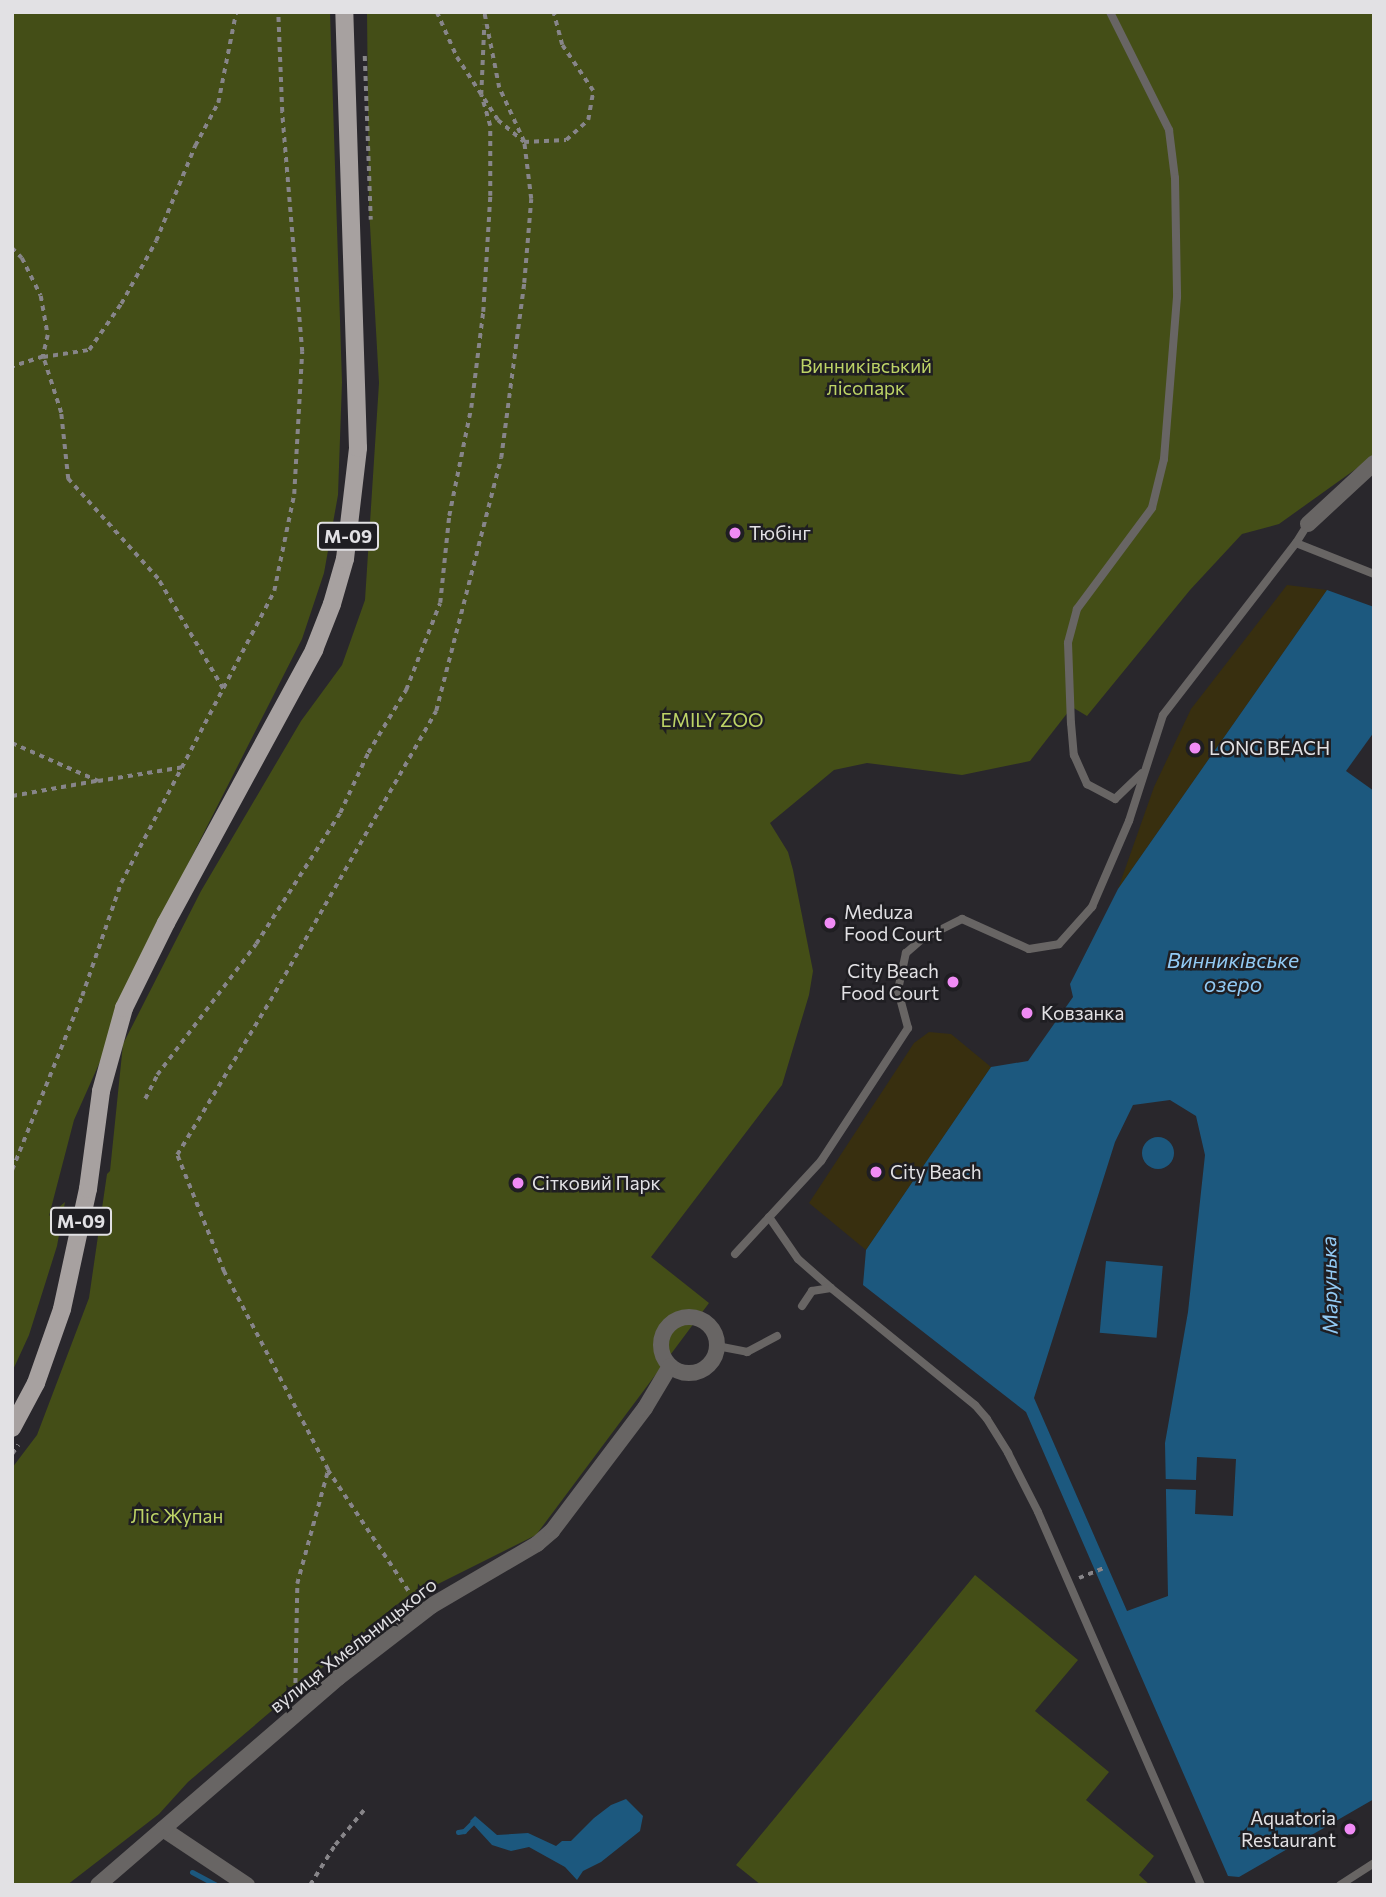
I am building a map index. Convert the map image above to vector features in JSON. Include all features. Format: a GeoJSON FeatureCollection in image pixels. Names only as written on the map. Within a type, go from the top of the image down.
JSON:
{"type":"FeatureCollection","features":[{"type":"Feature","properties":{"kind":"main road","name":"М-09"},"geometry":{"type":"LineString","coordinates":[[12,1428],[36,1383],[61,1309],[88,1188],[101,1091],[124,1008],[166,923],[314,649],[332,604],[345,559],[358,448],[344,12]]}},
{"type":"Feature","properties":{"kind":"street"},"geometry":{"type":"LineString","coordinates":[[1308,524],[1374,463]]}},
{"type":"Feature","properties":{"kind":"street"},"geometry":{"type":"LineString","coordinates":[[694,1317],[713,1329],[718,1346],[711,1362],[697,1372],[680,1371],[670,1366],[662,1352],[663,1335],[674,1321],[694,1317]]}},
{"type":"Feature","properties":{"kind":"street","name":"вулиця Хмельницького"},"geometry":{"type":"LineString","coordinates":[[98,1885],[295,1715],[423,1612],[537,1545],[552,1531],[645,1408],[670,1366]]}},
{"type":"Feature","properties":{"kind":"street"},"geometry":{"type":"LineString","coordinates":[[163,1829],[247,1885]]}},
{"type":"Feature","properties":{"kind":"lane"},"geometry":{"type":"LineString","coordinates":[[1110,12],[1169,130],[1175,178],[1177,297],[1164,459],[1152,508],[1077,609],[1068,643],[1071,723],[1074,755],[1087,784],[1115,799],[1145,771]]}},
{"type":"Feature","properties":{"kind":"lane"},"geometry":{"type":"LineString","coordinates":[[734,1254],[821,1161],[908,1028],[898,990],[906,953],[940,928],[962,919],[1029,949],[1059,944],[1092,907],[1129,821],[1163,715],[1308,524]]}},
{"type":"Feature","properties":{"kind":"lane"},"geometry":{"type":"LineString","coordinates":[[1296,543],[1374,574]]}},
{"type":"Feature","properties":{"kind":"lane"},"geometry":{"type":"LineString","coordinates":[[769,1217],[798,1259],[975,1405],[987,1419],[1008,1452],[1038,1512],[1201,1885]]}},
{"type":"Feature","properties":{"kind":"lane"},"geometry":{"type":"LineString","coordinates":[[802,1306],[812,1291],[831,1288]]}},
{"type":"Feature","properties":{"kind":"lane"},"geometry":{"type":"LineString","coordinates":[[718,1346],[747,1352],[778,1336]]}},
{"type":"Feature","properties":{"kind":"lane"},"geometry":{"type":"LineString","coordinates":[[1340,1885],[1374,1863]]}},
{"type":"Feature","properties":{"kind":"path"},"geometry":{"type":"LineString","coordinates":[[12,367],[43,357],[89,350],[121,304],[156,241],[195,146],[218,103],[236,12]]}},
{"type":"Feature","properties":{"kind":"path"},"geometry":{"type":"LineString","coordinates":[[12,1170],[82,996],[121,883],[274,591],[294,494],[302,352],[282,112],[278,12]]}},
{"type":"Feature","properties":{"kind":"path"},"geometry":{"type":"LineString","coordinates":[[437,12],[457,57],[498,120],[524,142],[566,140],[588,120],[593,91],[562,46],[553,12]]}},
{"type":"Feature","properties":{"kind":"path"},"geometry":{"type":"LineString","coordinates":[[423,1612],[328,1470],[224,1272],[177,1156],[270,1001],[436,711],[501,458],[524,283],[531,200],[524,142],[499,88],[484,12]]}},
{"type":"Feature","properties":{"kind":"path"},"geometry":{"type":"LineString","coordinates":[[145,1099],[157,1075],[256,944],[340,813],[368,753],[406,690],[440,603],[449,516],[471,408],[483,312],[490,196],[490,126],[481,94],[485,20]]}},
{"type":"Feature","properties":{"kind":"path"},"geometry":{"type":"LineString","coordinates":[[365,49],[371,232]]}},
{"type":"Feature","properties":{"kind":"path"},"geometry":{"type":"LineString","coordinates":[[12,248],[22,258],[40,296],[48,335],[43,357],[61,413],[68,479],[158,579],[223,689]]}},
{"type":"Feature","properties":{"kind":"path"},"geometry":{"type":"LineString","coordinates":[[12,743],[98,780]]}},
{"type":"Feature","properties":{"kind":"path"},"geometry":{"type":"LineString","coordinates":[[12,796],[184,767]]}},
{"type":"Feature","properties":{"kind":"path"},"geometry":{"type":"LineString","coordinates":[[295,1715],[297,1584],[328,1470]]}},
{"type":"Feature","properties":{"kind":"path"},"geometry":{"type":"LineString","coordinates":[[1068,1583],[1105,1567]]}},
{"type":"Feature","properties":{"kind":"path"},"geometry":{"type":"LineString","coordinates":[[310,1885],[335,1845],[364,1810]]}},
{"type":"Feature","properties":{"kind":"green space"},"geometry":{"type":"Polygon","coordinates":[[[12,12],[330,12],[342,382],[338,495],[324,573],[302,639],[188,864],[74,1120],[49,1216],[65,1202],[57,1246],[29,1335],[12,1372],[12,12]]]}},
{"type":"Feature","properties":{"kind":"green space","name":"Винниківський лісопарк"},"geometry":{"type":"Polygon","coordinates":[[[367,12],[1374,12],[1374,456],[1279,524],[1242,534],[1190,590],[1087,716],[1072,707],[1030,761],[962,775],[867,763],[834,770],[770,823],[788,852],[793,870],[813,971],[809,995],[782,1085],[651,1257],[709,1303],[536,1535],[396,1605],[188,1782],[159,1814],[67,1885],[12,1885],[12,1468],[37,1435],[89,1298],[107,1174],[110,1171],[123,1044],[201,891],[301,721],[342,665],[365,600],[379,383],[369,208],[367,12]]]}},
{"type":"Feature","properties":{"kind":"green space"},"geometry":{"type":"Polygon","coordinates":[[[975,1575],[1078,1660],[1035,1711],[1109,1772],[1086,1800],[1154,1856],[1139,1875],[1150,1885],[761,1885],[736,1865],[975,1575]]]}},
{"type":"Feature","properties":{"kind":"sand","name":"LONG BEACH"},"geometry":{"type":"Polygon","coordinates":[[[1287,585],[1327,590],[1118,889],[1154,787],[1191,709],[1287,585]]]}},
{"type":"Feature","properties":{"kind":"sand","name":"City Beach"},"geometry":{"type":"Polygon","coordinates":[[[929,1032],[951,1034],[991,1067],[866,1250],[809,1203],[914,1043],[929,1032]]]}},
{"type":"Feature","properties":{"kind":"water","name":"Винниківське озеро"},"geometry":{"type":"Polygon","coordinates":[[[1327,590],[1374,607],[1374,1799],[1239,1877],[1228,1876],[1026,1412],[863,1285],[866,1250],[991,1067],[1028,1061],[1073,997],[1070,984],[1118,889],[1327,590]],[[1170,1100],[1133,1105],[1115,1142],[1034,1398],[1127,1611],[1168,1596],[1165,1443],[1188,1312],[1205,1155],[1196,1116],[1170,1100]]]}},
{"type":"Feature","properties":{"kind":"water"},"geometry":{"type":"Polygon","coordinates":[[[1158,1137],[1170,1141],[1174,1153],[1170,1165],[1158,1169],[1146,1165],[1142,1153],[1146,1141],[1158,1137]]]}},
{"type":"Feature","properties":{"kind":"water"},"geometry":{"type":"Polygon","coordinates":[[[1106,1261],[1163,1266],[1157,1338],[1100,1333],[1106,1261]]]}},
{"type":"Feature","properties":{"kind":"water"},"geometry":{"type":"Polygon","coordinates":[[[626,1799],[643,1816],[640,1831],[601,1862],[583,1871],[577,1880],[565,1867],[529,1847],[511,1851],[492,1845],[470,1821],[475,1816],[497,1835],[528,1833],[556,1846],[562,1841],[571,1841],[611,1805],[626,1799]]]}},
{"type":"Feature","properties":{"kind":"pier"},"geometry":{"type":"Polygon","coordinates":[[[1374,732],[1374,791],[1346,771],[1374,732]]]}},
{"type":"Feature","properties":{"kind":"pier"},"geometry":{"type":"Polygon","coordinates":[[[1197,1457],[1236,1459],[1233,1516],[1195,1514],[1196,1490],[1164,1489],[1164,1479],[1196,1480],[1197,1457]]]}},
{"type":"Feature","properties":{"kind":"waterway"},"geometry":{"type":"LineString","coordinates":[[458,1832],[464,1831],[474,1821]]}},
{"type":"Feature","properties":{"kind":"waterway"},"geometry":{"type":"LineString","coordinates":[[192,1872],[216,1885]]}},
{"type":"Feature","properties":{"kind":"place","name":"Тюбінг"},"geometry":{"type":"Point","coordinates":[735,533]}},
{"type":"Feature","properties":{"kind":"place","name":"LONG BEACH"},"geometry":{"type":"Point","coordinates":[1195,748]}},
{"type":"Feature","properties":{"kind":"place","name":"Meduza Food Court"},"geometry":{"type":"Point","coordinates":[830,923]}},
{"type":"Feature","properties":{"kind":"place","name":"City Beach Food Court"},"geometry":{"type":"Point","coordinates":[953,982]}},
{"type":"Feature","properties":{"kind":"place","name":"Ковзанка"},"geometry":{"type":"Point","coordinates":[1027,1013]}},
{"type":"Feature","properties":{"kind":"place","name":"City Beach"},"geometry":{"type":"Point","coordinates":[876,1172]}},
{"type":"Feature","properties":{"kind":"place","name":"Сітковий Парк"},"geometry":{"type":"Point","coordinates":[518,1183]}},
{"type":"Feature","properties":{"kind":"place","name":"Aquatoria Restaurant"},"geometry":{"type":"Point","coordinates":[1350,1829]}},
{"type":"Feature","properties":{"kind":"park label","name":"EMILY ZOO"},"geometry":{"type":"Point","coordinates":[712,720]}},
{"type":"Feature","properties":{"kind":"park label","name":"Ліс Жупан"},"geometry":{"type":"Point","coordinates":[177,1516]}},
{"type":"Feature","properties":{"kind":"water label","name":"Марунька"},"geometry":{"type":"Point","coordinates":[1329,1285]}}]}
